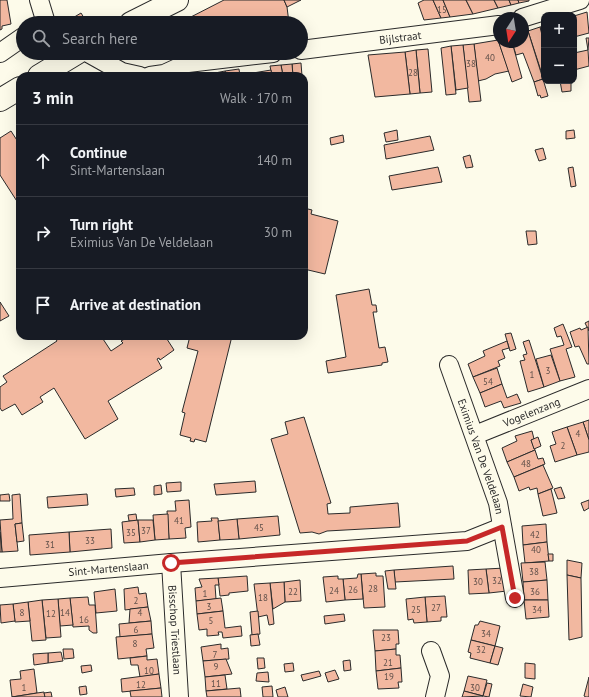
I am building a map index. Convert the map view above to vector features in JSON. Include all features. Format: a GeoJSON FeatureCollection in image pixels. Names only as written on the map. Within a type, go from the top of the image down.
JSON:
{"type":"FeatureCollection","features":[{"type":"Feature","properties":{"kind":"main road"},"geometry":{"type":"LineString","coordinates":[[144,16],[177,0]]}},
{"type":"Feature","properties":{"kind":"main road"},"geometry":{"type":"LineString","coordinates":[[46,72],[65,60]]}},
{"type":"Feature","properties":{"kind":"main road"},"geometry":{"type":"LineString","coordinates":[[0,100],[16,90]]}},
{"type":"Feature","properties":{"kind":"street"},"geometry":{"type":"LineString","coordinates":[[39,0],[43,16]]}},
{"type":"Feature","properties":{"kind":"street"},"geometry":{"type":"LineString","coordinates":[[529,16],[580,0]]}},
{"type":"Feature","properties":{"kind":"street","name":"Bijlstraat"},"geometry":{"type":"LineString","coordinates":[[308,49],[493,26]]}},
{"type":"Feature","properties":{"kind":"street"},"geometry":{"type":"LineString","coordinates":[[0,53],[16,42]]}},
{"type":"Feature","properties":{"kind":"street"},"geometry":{"type":"LineString","coordinates":[[91,60],[122,72]]}},
{"type":"Feature","properties":{"kind":"street"},"geometry":{"type":"LineString","coordinates":[[168,72],[188,63],[214,60]]}},
{"type":"Feature","properties":{"kind":"street","name":"Eximius Van De Veldelaan"},"geometry":{"type":"LineString","coordinates":[[449,364],[498,503],[515,598]]}},
{"type":"Feature","properties":{"kind":"street","name":"Vogelenzang"},"geometry":{"type":"LineString","coordinates":[[475,435],[589,390]]}},
{"type":"Feature","properties":{"kind":"street","name":"Sint-Martenslaan"},"geometry":{"type":"LineString","coordinates":[[0,578],[171,563],[467,541],[502,527]]}},
{"type":"Feature","properties":{"kind":"street","name":"Bisschop Triestlaan"},"geometry":{"type":"LineString","coordinates":[[171,563],[179,697]]}},
{"type":"Feature","properties":{"kind":"street"},"geometry":{"type":"LineString","coordinates":[[431,651],[440,676],[435,697]]}},
{"type":"Feature","properties":{"kind":"building"},"geometry":{"type":"Polygon","coordinates":[[[0,0],[7,0],[11,24],[2,26],[2,29],[0,30],[0,0]]]}},
{"type":"Feature","properties":{"kind":"building"},"geometry":{"type":"Polygon","coordinates":[[[224,0],[284,0],[288,16],[193,16],[224,0]]]}},
{"type":"Feature","properties":{"kind":"building"},"geometry":{"type":"Polygon","coordinates":[[[284,0],[301,0],[287,7],[284,0]]]}},
{"type":"Feature","properties":{"kind":"building"},"geometry":{"type":"Polygon","coordinates":[[[424,0],[433,0],[441,18],[424,20],[418,3],[424,0]]]}},
{"type":"Feature","properties":{"kind":"building"},"geometry":{"type":"Polygon","coordinates":[[[433,0],[443,0],[450,17],[441,18],[433,0]]]}},
{"type":"Feature","properties":{"kind":"building"},"geometry":{"type":"Polygon","coordinates":[[[443,0],[466,0],[473,14],[450,17],[443,0]]]}},
{"type":"Feature","properties":{"kind":"building"},"geometry":{"type":"Polygon","coordinates":[[[466,0],[494,0],[498,8],[473,14],[466,0]]]}},
{"type":"Feature","properties":{"kind":"building"},"geometry":{"type":"Polygon","coordinates":[[[494,0],[509,0],[511,5],[498,8],[494,0]]]}},
{"type":"Feature","properties":{"kind":"building"},"geometry":{"type":"Polygon","coordinates":[[[509,0],[518,0],[519,3],[511,5],[509,0]]]}},
{"type":"Feature","properties":{"kind":"building"},"geometry":{"type":"Polygon","coordinates":[[[518,0],[529,0],[529,1],[519,3],[518,0]]]}},
{"type":"Feature","properties":{"kind":"building"},"geometry":{"type":"Polygon","coordinates":[[[587,12],[589,33],[577,36],[577,15],[587,12]]]}},
{"type":"Feature","properties":{"kind":"building"},"geometry":{"type":"Polygon","coordinates":[[[81,13],[83,16],[76,16],[81,13]]]}},
{"type":"Feature","properties":{"kind":"building"},"geometry":{"type":"Polygon","coordinates":[[[540,27],[541,71],[529,34],[529,31],[540,27]]]}},
{"type":"Feature","properties":{"kind":"building"},"geometry":{"type":"Polygon","coordinates":[[[529,34],[541,73],[541,80],[534,82],[523,53],[516,55],[514,48],[529,48],[529,34]]]}},
{"type":"Feature","properties":{"kind":"building"},"geometry":{"type":"Polygon","coordinates":[[[586,38],[589,38],[588,50],[586,38]]]}},
{"type":"Feature","properties":{"kind":"building"},"geometry":{"type":"Polygon","coordinates":[[[493,41],[493,48],[501,48],[509,71],[495,74],[478,81],[474,44],[493,41]]]}},
{"type":"Feature","properties":{"kind":"building"},"geometry":{"type":"Polygon","coordinates":[[[474,44],[481,101],[469,102],[463,45],[474,44]]]}},
{"type":"Feature","properties":{"kind":"building"},"geometry":{"type":"Polygon","coordinates":[[[463,45],[468,88],[456,90],[451,46],[463,45]]]}},
{"type":"Feature","properties":{"kind":"building"},"geometry":{"type":"Polygon","coordinates":[[[451,46],[456,94],[446,95],[441,48],[451,46]]]}},
{"type":"Feature","properties":{"kind":"building"},"geometry":{"type":"Polygon","coordinates":[[[501,48],[514,48],[522,78],[512,82],[501,48]]]}},
{"type":"Feature","properties":{"kind":"building"},"geometry":{"type":"Polygon","coordinates":[[[428,49],[432,92],[420,93],[416,50],[428,49]]]}},
{"type":"Feature","properties":{"kind":"building"},"geometry":{"type":"Polygon","coordinates":[[[416,50],[420,93],[410,94],[405,52],[416,50]]]}},
{"type":"Feature","properties":{"kind":"building"},"geometry":{"type":"Polygon","coordinates":[[[588,50],[589,66],[577,69],[577,52],[588,50]]]}},
{"type":"Feature","properties":{"kind":"building"},"geometry":{"type":"Polygon","coordinates":[[[405,52],[410,94],[375,97],[368,55],[405,52]]]}},
{"type":"Feature","properties":{"kind":"building"},"geometry":{"type":"Polygon","coordinates":[[[301,63],[302,72],[293,72],[292,64],[301,63]]]}},
{"type":"Feature","properties":{"kind":"building"},"geometry":{"type":"Polygon","coordinates":[[[292,64],[293,72],[282,72],[281,65],[292,64]]]}},
{"type":"Feature","properties":{"kind":"building"},"geometry":{"type":"Polygon","coordinates":[[[281,65],[282,72],[271,72],[270,66],[281,65]]]}},
{"type":"Feature","properties":{"kind":"building"},"geometry":{"type":"Polygon","coordinates":[[[239,69],[239,72],[225,72],[239,69]]]}},
{"type":"Feature","properties":{"kind":"building"},"geometry":{"type":"Polygon","coordinates":[[[271,70],[271,72],[259,72],[271,70]]]}},
{"type":"Feature","properties":{"kind":"building"},"geometry":{"type":"Polygon","coordinates":[[[541,80],[541,84],[544,84],[548,96],[541,98],[540,95],[538,96],[534,82],[541,80]]]}},
{"type":"Feature","properties":{"kind":"building"},"geometry":{"type":"Polygon","coordinates":[[[561,84],[571,84],[571,91],[562,92],[561,84]]]}},
{"type":"Feature","properties":{"kind":"building"},"geometry":{"type":"Polygon","coordinates":[[[397,130],[398,140],[386,142],[384,133],[397,130]]]}},
{"type":"Feature","properties":{"kind":"building"},"geometry":{"type":"Polygon","coordinates":[[[574,130],[575,138],[566,139],[566,131],[574,130]]]}},
{"type":"Feature","properties":{"kind":"building"},"geometry":{"type":"Polygon","coordinates":[[[11,131],[16,139],[16,200],[0,175],[0,138],[11,131]]]}},
{"type":"Feature","properties":{"kind":"building"},"geometry":{"type":"Polygon","coordinates":[[[343,135],[344,142],[331,145],[330,138],[343,135]]]}},
{"type":"Feature","properties":{"kind":"building"},"geometry":{"type":"Polygon","coordinates":[[[430,136],[434,150],[386,159],[384,145],[430,136]]]}},
{"type":"Feature","properties":{"kind":"building"},"geometry":{"type":"Polygon","coordinates":[[[543,148],[546,159],[539,161],[535,150],[543,148]]]}},
{"type":"Feature","properties":{"kind":"building"},"geometry":{"type":"Polygon","coordinates":[[[470,155],[473,167],[466,168],[463,157],[470,155]]]}},
{"type":"Feature","properties":{"kind":"building"},"geometry":{"type":"Polygon","coordinates":[[[438,167],[442,182],[392,190],[389,176],[438,167]]]}},
{"type":"Feature","properties":{"kind":"building"},"geometry":{"type":"Polygon","coordinates":[[[573,167],[576,186],[571,187],[568,168],[573,167]]]}},
{"type":"Feature","properties":{"kind":"building"},"geometry":{"type":"Polygon","coordinates":[[[308,209],[312,210],[311,214],[338,221],[325,274],[308,270],[308,209]]]}},
{"type":"Feature","properties":{"kind":"building"},"geometry":{"type":"Polygon","coordinates":[[[526,231],[536,231],[537,244],[528,245],[526,231]]]}},
{"type":"Feature","properties":{"kind":"building"},"geometry":{"type":"Polygon","coordinates":[[[369,289],[372,305],[376,305],[377,312],[373,312],[379,348],[385,347],[388,362],[382,363],[382,365],[328,373],[326,361],[346,357],[336,295],[369,289]]]}},
{"type":"Feature","properties":{"kind":"building"},"geometry":{"type":"Polygon","coordinates":[[[0,302],[9,316],[0,321],[0,302]]]}},
{"type":"Feature","properties":{"kind":"building"},"geometry":{"type":"Polygon","coordinates":[[[589,321],[589,331],[585,323],[589,321]]]}},
{"type":"Feature","properties":{"kind":"building"},"geometry":{"type":"Polygon","coordinates":[[[563,324],[572,347],[566,349],[575,377],[560,381],[550,349],[564,345],[561,336],[557,337],[554,328],[563,324]]]}},
{"type":"Feature","properties":{"kind":"building"},"geometry":{"type":"Polygon","coordinates":[[[588,327],[589,364],[587,364],[579,346],[575,347],[570,332],[588,327]]]}},
{"type":"Feature","properties":{"kind":"building"},"geometry":{"type":"Polygon","coordinates":[[[511,333],[516,349],[510,351],[505,334],[511,333]]]}},
{"type":"Feature","properties":{"kind":"building"},"geometry":{"type":"Polygon","coordinates":[[[104,340],[111,351],[123,343],[121,341],[123,340],[168,340],[174,350],[160,360],[159,358],[157,359],[162,368],[108,401],[118,419],[85,439],[54,388],[40,397],[43,402],[22,415],[15,404],[2,411],[0,408],[0,387],[7,382],[3,376],[57,341],[104,340]]]}},
{"type":"Feature","properties":{"kind":"building"},"geometry":{"type":"Polygon","coordinates":[[[189,340],[231,340],[206,442],[195,439],[194,442],[190,441],[191,438],[180,435],[185,413],[182,412],[198,351],[187,348],[189,340]]]}},
{"type":"Feature","properties":{"kind":"building"},"geometry":{"type":"Polygon","coordinates":[[[529,340],[544,387],[528,392],[520,361],[525,360],[523,355],[527,354],[523,342],[529,340]]]}},
{"type":"Feature","properties":{"kind":"building"},"geometry":{"type":"Polygon","coordinates":[[[507,341],[509,348],[502,350],[505,358],[498,361],[500,366],[473,377],[468,364],[485,356],[483,351],[507,341]]]}},
{"type":"Feature","properties":{"kind":"building"},"geometry":{"type":"Polygon","coordinates":[[[551,355],[560,381],[544,387],[536,359],[551,355]]]}},
{"type":"Feature","properties":{"kind":"building"},"geometry":{"type":"Polygon","coordinates":[[[497,368],[502,384],[480,393],[473,377],[497,368]]]}},
{"type":"Feature","properties":{"kind":"building"},"geometry":{"type":"Polygon","coordinates":[[[502,384],[507,398],[517,394],[521,403],[504,408],[501,401],[485,407],[480,393],[502,384]]]}},
{"type":"Feature","properties":{"kind":"building"},"geometry":{"type":"Polygon","coordinates":[[[304,417],[331,503],[327,504],[328,514],[350,513],[350,507],[398,503],[400,527],[327,531],[319,534],[312,532],[300,533],[271,439],[288,434],[285,422],[304,417]]]}},
{"type":"Feature","properties":{"kind":"building"},"geometry":{"type":"Polygon","coordinates":[[[589,420],[589,440],[583,422],[589,420]]]}},
{"type":"Feature","properties":{"kind":"building"},"geometry":{"type":"Polygon","coordinates":[[[583,422],[589,440],[589,452],[577,455],[567,427],[583,422]]]}},
{"type":"Feature","properties":{"kind":"building"},"geometry":{"type":"Polygon","coordinates":[[[567,427],[577,455],[555,462],[550,446],[556,444],[552,432],[567,427]]]}},
{"type":"Feature","properties":{"kind":"building"},"geometry":{"type":"Polygon","coordinates":[[[532,431],[534,439],[531,440],[535,450],[507,462],[502,448],[517,441],[515,436],[532,431]]]}},
{"type":"Feature","properties":{"kind":"building"},"geometry":{"type":"Polygon","coordinates":[[[538,437],[541,446],[534,449],[531,440],[538,437]]]}},
{"type":"Feature","properties":{"kind":"building"},"geometry":{"type":"Polygon","coordinates":[[[535,450],[538,459],[543,458],[545,464],[514,477],[507,462],[535,450]]]}},
{"type":"Feature","properties":{"kind":"building"},"geometry":{"type":"Polygon","coordinates":[[[543,465],[553,488],[538,494],[537,488],[530,490],[529,487],[519,491],[514,477],[543,465]]]}},
{"type":"Feature","properties":{"kind":"building"},"geometry":{"type":"Polygon","coordinates":[[[255,481],[256,492],[216,495],[214,484],[255,481]]]}},
{"type":"Feature","properties":{"kind":"building"},"geometry":{"type":"Polygon","coordinates":[[[181,482],[181,491],[167,492],[166,483],[181,482]]]}},
{"type":"Feature","properties":{"kind":"building"},"geometry":{"type":"Polygon","coordinates":[[[161,485],[162,494],[154,495],[154,486],[161,485]]]}},
{"type":"Feature","properties":{"kind":"building"},"geometry":{"type":"Polygon","coordinates":[[[561,487],[565,498],[558,499],[554,489],[561,487]]]}},
{"type":"Feature","properties":{"kind":"building"},"geometry":{"type":"Polygon","coordinates":[[[134,488],[135,495],[116,497],[115,489],[134,488]]]}},
{"type":"Feature","properties":{"kind":"building"},"geometry":{"type":"Polygon","coordinates":[[[551,489],[557,513],[543,516],[538,494],[551,489]]]}},
{"type":"Feature","properties":{"kind":"building"},"geometry":{"type":"Polygon","coordinates":[[[9,494],[10,501],[0,501],[0,495],[9,494]]]}},
{"type":"Feature","properties":{"kind":"building"},"geometry":{"type":"Polygon","coordinates":[[[20,494],[22,523],[15,524],[18,551],[2,552],[0,520],[13,519],[12,495],[20,494]]]}},
{"type":"Feature","properties":{"kind":"building"},"geometry":{"type":"Polygon","coordinates":[[[87,494],[88,505],[48,508],[47,497],[87,494]]]}},
{"type":"Feature","properties":{"kind":"building"},"geometry":{"type":"Polygon","coordinates":[[[189,500],[191,527],[185,528],[186,538],[169,539],[167,511],[176,511],[175,501],[189,500]]]}},
{"type":"Feature","properties":{"kind":"building"},"geometry":{"type":"Polygon","coordinates":[[[589,500],[589,508],[584,511],[581,503],[589,500]]]}},
{"type":"Feature","properties":{"kind":"building"},"geometry":{"type":"Polygon","coordinates":[[[136,514],[137,521],[129,521],[128,515],[136,514]]]}},
{"type":"Feature","properties":{"kind":"building"},"geometry":{"type":"Polygon","coordinates":[[[168,514],[169,539],[155,540],[153,515],[168,514]]]}},
{"type":"Feature","properties":{"kind":"building"},"geometry":{"type":"Polygon","coordinates":[[[278,516],[280,535],[239,539],[237,519],[278,516]]]}},
{"type":"Feature","properties":{"kind":"building"},"geometry":{"type":"Polygon","coordinates":[[[211,518],[218,518],[220,540],[198,542],[197,522],[212,521],[211,518]]]}},
{"type":"Feature","properties":{"kind":"building"},"geometry":{"type":"Polygon","coordinates":[[[237,519],[239,539],[220,540],[218,521],[237,519]]]}},
{"type":"Feature","properties":{"kind":"building"},"geometry":{"type":"Polygon","coordinates":[[[138,520],[140,542],[124,543],[122,522],[138,520]]]}},
{"type":"Feature","properties":{"kind":"building"},"geometry":{"type":"Polygon","coordinates":[[[138,520],[153,520],[155,540],[140,542],[138,520]]]}},
{"type":"Feature","properties":{"kind":"building"},"geometry":{"type":"Polygon","coordinates":[[[22,523],[24,541],[17,542],[15,524],[22,523]]]}},
{"type":"Feature","properties":{"kind":"building"},"geometry":{"type":"Polygon","coordinates":[[[546,524],[547,542],[523,545],[522,526],[546,524]]]}},
{"type":"Feature","properties":{"kind":"building"},"geometry":{"type":"Polygon","coordinates":[[[111,529],[112,548],[70,552],[69,532],[111,529]]]}},
{"type":"Feature","properties":{"kind":"building"},"geometry":{"type":"Polygon","coordinates":[[[0,532],[2,552],[0,552],[0,532]]]}},
{"type":"Feature","properties":{"kind":"building"},"geometry":{"type":"Polygon","coordinates":[[[69,532],[70,552],[30,555],[29,535],[69,532]]]}},
{"type":"Feature","properties":{"kind":"building"},"geometry":{"type":"Polygon","coordinates":[[[547,542],[549,561],[525,563],[523,545],[547,542]]]}},
{"type":"Feature","properties":{"kind":"building"},"geometry":{"type":"Polygon","coordinates":[[[548,554],[553,554],[553,561],[549,561],[548,554]]]}},
{"type":"Feature","properties":{"kind":"building"},"geometry":{"type":"Polygon","coordinates":[[[567,560],[582,563],[581,578],[567,575],[567,560]]]}},
{"type":"Feature","properties":{"kind":"building"},"geometry":{"type":"Polygon","coordinates":[[[545,562],[547,580],[523,582],[521,563],[545,562]]]}},
{"type":"Feature","properties":{"kind":"building"},"geometry":{"type":"Polygon","coordinates":[[[453,566],[454,579],[395,582],[394,570],[453,566]]]}},
{"type":"Feature","properties":{"kind":"building"},"geometry":{"type":"Polygon","coordinates":[[[505,568],[507,591],[489,593],[486,569],[505,568]]]}},
{"type":"Feature","properties":{"kind":"building"},"geometry":{"type":"Polygon","coordinates":[[[486,569],[489,593],[469,594],[468,570],[486,569]]]}},
{"type":"Feature","properties":{"kind":"building"},"geometry":{"type":"Polygon","coordinates":[[[394,570],[396,589],[388,589],[385,571],[394,570]]]}},
{"type":"Feature","properties":{"kind":"building"},"geometry":{"type":"Polygon","coordinates":[[[376,573],[376,576],[383,576],[385,607],[364,608],[361,574],[376,573]]]}},
{"type":"Feature","properties":{"kind":"building"},"geometry":{"type":"Polygon","coordinates":[[[358,574],[361,574],[363,599],[345,600],[343,579],[357,578],[358,574]]]}},
{"type":"Feature","properties":{"kind":"building"},"geometry":{"type":"Polygon","coordinates":[[[567,575],[581,578],[582,637],[569,640],[567,575]]]}},
{"type":"Feature","properties":{"kind":"building"},"geometry":{"type":"Polygon","coordinates":[[[247,576],[248,591],[229,593],[229,595],[220,596],[218,578],[247,576]]]}},
{"type":"Feature","properties":{"kind":"building"},"geometry":{"type":"Polygon","coordinates":[[[338,576],[338,579],[343,579],[345,600],[326,602],[323,577],[338,576]]]}},
{"type":"Feature","properties":{"kind":"building"},"geometry":{"type":"Polygon","coordinates":[[[218,578],[219,585],[215,585],[216,599],[196,601],[195,588],[202,587],[199,579],[218,578]]]}},
{"type":"Feature","properties":{"kind":"building"},"geometry":{"type":"Polygon","coordinates":[[[300,580],[301,601],[285,602],[284,582],[300,580]]]}},
{"type":"Feature","properties":{"kind":"building"},"geometry":{"type":"Polygon","coordinates":[[[547,580],[548,600],[524,600],[523,582],[547,580]]]}},
{"type":"Feature","properties":{"kind":"building"},"geometry":{"type":"Polygon","coordinates":[[[284,582],[285,602],[273,609],[270,583],[284,582]]]}},
{"type":"Feature","properties":{"kind":"building"},"geometry":{"type":"Polygon","coordinates":[[[270,583],[274,624],[269,625],[267,615],[258,617],[254,584],[270,583]]]}},
{"type":"Feature","properties":{"kind":"building"},"geometry":{"type":"Polygon","coordinates":[[[138,587],[139,594],[146,593],[148,607],[125,610],[124,589],[138,587]]]}},
{"type":"Feature","properties":{"kind":"building"},"geometry":{"type":"Polygon","coordinates":[[[115,589],[117,611],[96,613],[94,592],[115,589]]]}},
{"type":"Feature","properties":{"kind":"building"},"geometry":{"type":"Polygon","coordinates":[[[445,596],[447,617],[441,617],[441,621],[427,622],[425,597],[445,596]]]}},
{"type":"Feature","properties":{"kind":"building"},"geometry":{"type":"Polygon","coordinates":[[[88,597],[89,605],[95,605],[97,633],[93,633],[89,630],[89,626],[73,627],[70,598],[88,597]]]}},
{"type":"Feature","properties":{"kind":"building"},"geometry":{"type":"Polygon","coordinates":[[[425,597],[427,622],[414,623],[413,619],[408,620],[406,599],[425,597]]]}},
{"type":"Feature","properties":{"kind":"building"},"geometry":{"type":"Polygon","coordinates":[[[70,598],[73,625],[60,626],[58,599],[70,598]]]}},
{"type":"Feature","properties":{"kind":"building"},"geometry":{"type":"Polygon","coordinates":[[[221,598],[223,611],[197,614],[196,601],[221,598]]]}},
{"type":"Feature","properties":{"kind":"building"},"geometry":{"type":"Polygon","coordinates":[[[58,599],[61,637],[46,638],[42,600],[58,599]]]}},
{"type":"Feature","properties":{"kind":"building"},"geometry":{"type":"Polygon","coordinates":[[[42,600],[46,640],[32,641],[28,602],[42,600]]]}},
{"type":"Feature","properties":{"kind":"building"},"geometry":{"type":"Polygon","coordinates":[[[524,600],[548,600],[549,617],[526,619],[524,600]]]}},
{"type":"Feature","properties":{"kind":"building"},"geometry":{"type":"Polygon","coordinates":[[[28,602],[30,621],[15,622],[13,604],[28,602]]]}},
{"type":"Feature","properties":{"kind":"building"},"geometry":{"type":"Polygon","coordinates":[[[13,604],[15,621],[1,623],[0,605],[13,604]]]}},
{"type":"Feature","properties":{"kind":"building"},"geometry":{"type":"Polygon","coordinates":[[[148,607],[151,621],[129,623],[130,609],[148,607]]]}},
{"type":"Feature","properties":{"kind":"building"},"geometry":{"type":"Polygon","coordinates":[[[223,611],[225,628],[241,626],[242,636],[223,638],[222,632],[218,632],[219,635],[207,636],[207,629],[199,630],[197,614],[223,611]]]}},
{"type":"Feature","properties":{"kind":"building"},"geometry":{"type":"Polygon","coordinates":[[[258,611],[260,634],[252,635],[250,612],[258,611]]]}},
{"type":"Feature","properties":{"kind":"building"},"geometry":{"type":"Polygon","coordinates":[[[344,614],[345,621],[325,624],[324,616],[344,614]]]}},
{"type":"Feature","properties":{"kind":"building"},"geometry":{"type":"Polygon","coordinates":[[[151,621],[152,634],[120,637],[119,624],[151,621]]]}},
{"type":"Feature","properties":{"kind":"building"},"geometry":{"type":"Polygon","coordinates":[[[480,621],[500,626],[495,646],[471,640],[475,625],[478,625],[480,621]]]}},
{"type":"Feature","properties":{"kind":"building"},"geometry":{"type":"Polygon","coordinates":[[[373,630],[398,630],[399,644],[396,644],[396,649],[375,651],[373,630]]]}},
{"type":"Feature","properties":{"kind":"building"},"geometry":{"type":"Polygon","coordinates":[[[152,634],[154,648],[146,649],[147,656],[118,659],[116,637],[152,634]]]}},
{"type":"Feature","properties":{"kind":"building"},"geometry":{"type":"Polygon","coordinates":[[[258,634],[260,645],[251,646],[250,635],[258,634]]]}},
{"type":"Feature","properties":{"kind":"building"},"geometry":{"type":"Polygon","coordinates":[[[471,640],[495,646],[490,663],[470,658],[471,653],[468,652],[471,640]]]}},
{"type":"Feature","properties":{"kind":"building"},"geometry":{"type":"Polygon","coordinates":[[[221,644],[221,649],[228,648],[229,659],[203,661],[201,647],[221,644]]]}},
{"type":"Feature","properties":{"kind":"building"},"geometry":{"type":"Polygon","coordinates":[[[495,646],[503,648],[498,665],[490,663],[495,646]]]}},
{"type":"Feature","properties":{"kind":"building"},"geometry":{"type":"Polygon","coordinates":[[[63,649],[73,649],[74,658],[64,659],[63,649]]]}},
{"type":"Feature","properties":{"kind":"building"},"geometry":{"type":"Polygon","coordinates":[[[396,649],[396,655],[400,655],[401,668],[376,671],[375,651],[396,649]]]}},
{"type":"Feature","properties":{"kind":"building"},"geometry":{"type":"Polygon","coordinates":[[[61,652],[63,661],[48,663],[48,653],[61,652]]]}},
{"type":"Feature","properties":{"kind":"building"},"geometry":{"type":"Polygon","coordinates":[[[48,653],[48,663],[34,665],[33,654],[48,653]]]}},
{"type":"Feature","properties":{"kind":"building"},"geometry":{"type":"Polygon","coordinates":[[[147,656],[147,660],[157,659],[159,674],[140,677],[138,665],[131,665],[130,658],[147,656]]]}},
{"type":"Feature","properties":{"kind":"building"},"geometry":{"type":"Polygon","coordinates":[[[257,658],[264,658],[265,668],[258,669],[257,658]]]}},
{"type":"Feature","properties":{"kind":"building"},"geometry":{"type":"Polygon","coordinates":[[[226,659],[232,674],[205,677],[203,661],[226,659]]]}},
{"type":"Feature","properties":{"kind":"building"},"geometry":{"type":"Polygon","coordinates":[[[350,660],[351,670],[344,671],[343,661],[350,660]]]}},
{"type":"Feature","properties":{"kind":"building"},"geometry":{"type":"Polygon","coordinates":[[[293,663],[294,671],[285,672],[284,664],[293,663]]]}},
{"type":"Feature","properties":{"kind":"building"},"geometry":{"type":"Polygon","coordinates":[[[525,663],[535,664],[535,679],[525,678],[525,663]]]}},
{"type":"Feature","properties":{"kind":"building"},"geometry":{"type":"Polygon","coordinates":[[[91,665],[92,671],[82,673],[81,666],[91,665]]]}},
{"type":"Feature","properties":{"kind":"building"},"geometry":{"type":"Polygon","coordinates":[[[401,668],[402,682],[398,682],[399,688],[378,689],[376,671],[401,668]]]}},
{"type":"Feature","properties":{"kind":"building"},"geometry":{"type":"Polygon","coordinates":[[[34,669],[37,693],[12,697],[10,680],[21,679],[20,671],[34,669]]]}},
{"type":"Feature","properties":{"kind":"building"},"geometry":{"type":"Polygon","coordinates":[[[335,670],[339,679],[328,682],[325,673],[335,670]]]}},
{"type":"Feature","properties":{"kind":"building"},"geometry":{"type":"Polygon","coordinates":[[[319,671],[321,676],[303,681],[301,675],[319,671]]]}},
{"type":"Feature","properties":{"kind":"building"},"geometry":{"type":"Polygon","coordinates":[[[268,672],[269,682],[256,681],[257,673],[268,672]]]}},
{"type":"Feature","properties":{"kind":"building"},"geometry":{"type":"Polygon","coordinates":[[[159,674],[161,688],[122,692],[121,679],[159,674]]]}},
{"type":"Feature","properties":{"kind":"building"},"geometry":{"type":"Polygon","coordinates":[[[225,675],[227,689],[206,691],[205,677],[225,675]]]}},
{"type":"Feature","properties":{"kind":"building"},"geometry":{"type":"Polygon","coordinates":[[[468,676],[487,680],[483,696],[464,691],[468,676]]]}},
{"type":"Feature","properties":{"kind":"building"},"geometry":{"type":"Polygon","coordinates":[[[589,677],[589,697],[586,697],[584,696],[589,677]]]}},
{"type":"Feature","properties":{"kind":"building"},"geometry":{"type":"Polygon","coordinates":[[[487,683],[492,684],[489,697],[483,696],[487,683]]]}},
{"type":"Feature","properties":{"kind":"building"},"geometry":{"type":"Polygon","coordinates":[[[523,684],[533,687],[531,697],[520,696],[523,684]]]}},
{"type":"Feature","properties":{"kind":"building"},"geometry":{"type":"Polygon","coordinates":[[[86,686],[87,694],[80,695],[79,687],[86,686]]]}},
{"type":"Feature","properties":{"kind":"building"},"geometry":{"type":"Polygon","coordinates":[[[272,686],[273,697],[263,697],[262,687],[272,686]]]}},
{"type":"Feature","properties":{"kind":"building"},"geometry":{"type":"Polygon","coordinates":[[[285,687],[288,697],[278,697],[276,690],[285,687]]]}},
{"type":"Feature","properties":{"kind":"building"},"geometry":{"type":"Polygon","coordinates":[[[161,688],[162,697],[131,697],[130,691],[161,688]]]}},
{"type":"Feature","properties":{"kind":"building"},"geometry":{"type":"Polygon","coordinates":[[[240,688],[241,697],[207,697],[206,691],[240,688]]]}},
{"type":"Feature","properties":{"kind":"building"},"geometry":{"type":"Polygon","coordinates":[[[464,691],[483,696],[462,697],[464,691]]]}},
{"type":"Feature","properties":{"kind":"building"},"geometry":{"type":"Polygon","coordinates":[[[44,692],[45,697],[12,697],[37,693],[44,692]]]}},
{"type":"Feature","properties":{"kind":"building"},"geometry":{"type":"Polygon","coordinates":[[[51,692],[52,697],[45,697],[44,693],[51,692]]]}},
{"type":"Feature","properties":{"kind":"route"},"geometry":{"type":"LineString","coordinates":[[171,563],[467,541],[502,527],[515,598]]}}]}
